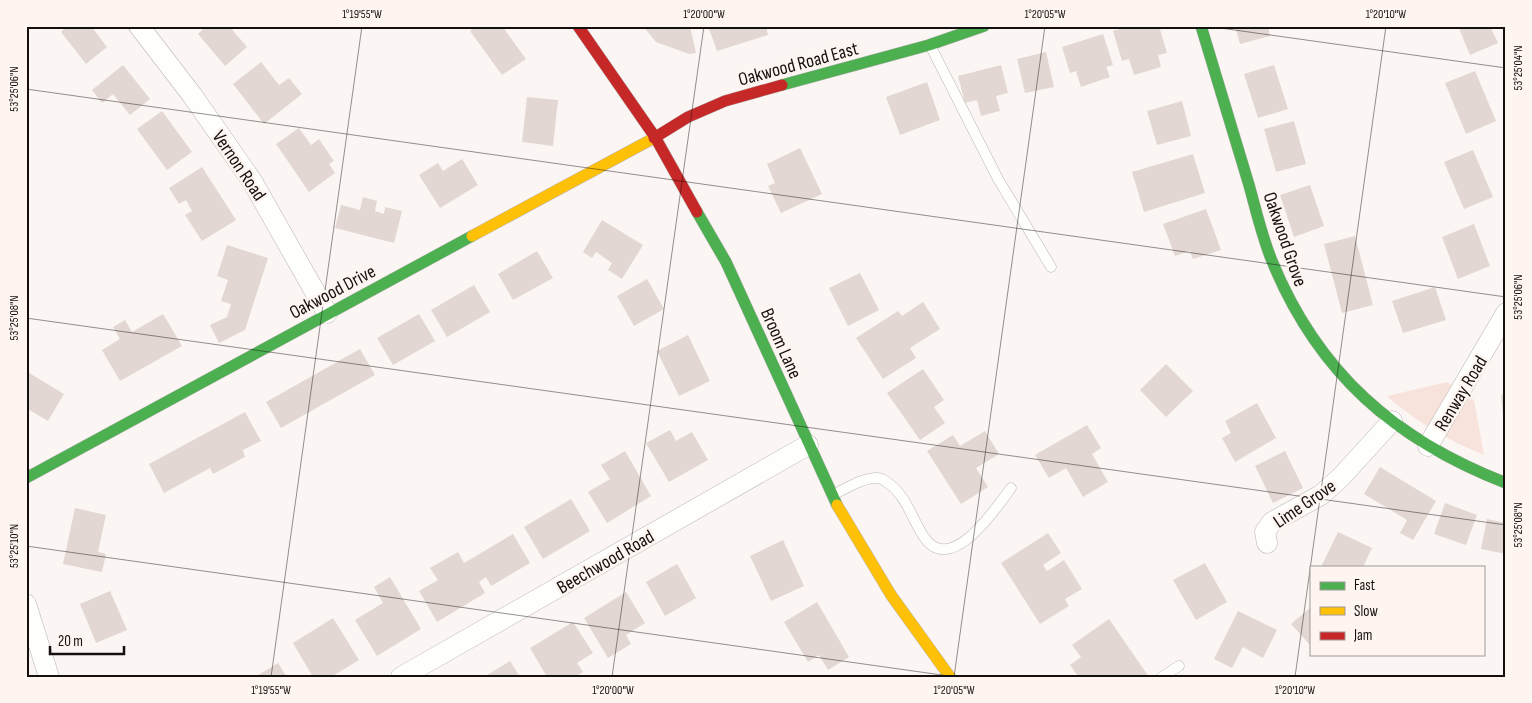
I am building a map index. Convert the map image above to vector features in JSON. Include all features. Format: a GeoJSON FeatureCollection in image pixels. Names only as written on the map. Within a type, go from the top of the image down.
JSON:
{"type":"FeatureCollection","features":[{"type":"Feature","properties":{"kind":"street","name":"Vernon Road"},"geometry":{"type":"LineString","coordinates":[[139,26],[192,95],[252,181],[327,313]]}},
{"type":"Feature","properties":{"kind":"street","name":"Broom Lane"},"geometry":{"type":"LineString","coordinates":[[578,26],[655,137],[726,262],[832,496],[891,595],[950,677]]}},
{"type":"Feature","properties":{"kind":"street","name":"Oakwood Road East"},"geometry":{"type":"LineString","coordinates":[[655,137],[688,117],[725,101],[929,45],[984,26]]}},
{"type":"Feature","properties":{"kind":"street","name":"Oakwood Grove"},"geometry":{"type":"LineString","coordinates":[[1201,26],[1271,260],[1285,292],[1304,326],[1340,374],[1392,422],[1455,462],[1506,483]]}},
{"type":"Feature","properties":{"kind":"street","name":"Oakwood Drive"},"geometry":{"type":"LineString","coordinates":[[26,478],[327,313],[655,137]]}},
{"type":"Feature","properties":{"kind":"street","name":"Renway Road"},"geometry":{"type":"LineString","coordinates":[[1428,446],[1506,313]]}},
{"type":"Feature","properties":{"kind":"street","name":"Lime Grove"},"geometry":{"type":"LineString","coordinates":[[1266,543],[1265,532],[1272,522],[1321,495],[1341,477],[1392,422]]}},
{"type":"Feature","properties":{"kind":"street","name":"Beechwood Road"},"geometry":{"type":"LineString","coordinates":[[401,677],[808,445]]}},
{"type":"Feature","properties":{"kind":"street"},"geometry":{"type":"LineString","coordinates":[[26,604],[49,677]]}},
{"type":"Feature","properties":{"kind":"lane"},"geometry":{"type":"LineString","coordinates":[[929,45],[998,179],[1050,267]]}},
{"type":"Feature","properties":{"kind":"lane"},"geometry":{"type":"LineString","coordinates":[[832,496],[867,479],[880,478],[895,488],[924,537],[932,546],[945,549],[957,546],[968,539],[987,520],[1011,488]]}},
{"type":"Feature","properties":{"kind":"lane"},"geometry":{"type":"LineString","coordinates":[[1162,677],[1179,666]]}},
{"type":"Feature","properties":{"kind":"shaded area"},"geometry":{"type":"Polygon","coordinates":[[[1447,382],[1474,400],[1484,455],[1433,430],[1387,396],[1447,382]]]}},
{"type":"Feature","properties":{"kind":"building"},"geometry":{"type":"Polygon","coordinates":[[[68,26],[91,26],[107,47],[86,64],[61,32],[68,26]]]}},
{"type":"Feature","properties":{"kind":"building"},"geometry":{"type":"Polygon","coordinates":[[[206,26],[229,26],[247,47],[225,66],[198,34],[206,26]]]}},
{"type":"Feature","properties":{"kind":"building"},"geometry":{"type":"Polygon","coordinates":[[[476,26],[502,26],[526,59],[502,75],[470,31],[476,26]]]}},
{"type":"Feature","properties":{"kind":"building"},"geometry":{"type":"Polygon","coordinates":[[[643,26],[690,26],[696,53],[689,54],[656,42],[643,26]]]}},
{"type":"Feature","properties":{"kind":"building"},"geometry":{"type":"Polygon","coordinates":[[[708,26],[766,26],[768,35],[717,51],[708,26]]]}},
{"type":"Feature","properties":{"kind":"building"},"geometry":{"type":"Polygon","coordinates":[[[1130,26],[1159,26],[1167,53],[1158,55],[1161,67],[1134,75],[1129,59],[1122,61],[1113,31],[1130,26]]]}},
{"type":"Feature","properties":{"kind":"building"},"geometry":{"type":"Polygon","coordinates":[[[1235,26],[1268,26],[1270,36],[1240,44],[1235,26]]]}},
{"type":"Feature","properties":{"kind":"building"},"geometry":{"type":"Polygon","coordinates":[[[1458,26],[1490,26],[1498,43],[1470,55],[1458,26]]]}},
{"type":"Feature","properties":{"kind":"building"},"geometry":{"type":"Polygon","coordinates":[[[1103,34],[1113,65],[1106,67],[1110,77],[1081,87],[1076,71],[1070,73],[1062,47],[1103,34]]]}},
{"type":"Feature","properties":{"kind":"building"},"geometry":{"type":"Polygon","coordinates":[[[1046,52],[1054,87],[1025,93],[1017,59],[1046,52]]]}},
{"type":"Feature","properties":{"kind":"building"},"geometry":{"type":"Polygon","coordinates":[[[261,62],[279,85],[289,78],[302,94],[264,124],[233,84],[261,62]]]}},
{"type":"Feature","properties":{"kind":"building"},"geometry":{"type":"Polygon","coordinates":[[[123,65],[150,99],[130,115],[113,94],[102,103],[92,90],[123,65]]]}},
{"type":"Feature","properties":{"kind":"building"},"geometry":{"type":"Polygon","coordinates":[[[1001,65],[1008,93],[996,96],[1000,111],[981,116],[977,100],[965,103],[958,76],[1001,65]]]}},
{"type":"Feature","properties":{"kind":"building"},"geometry":{"type":"Polygon","coordinates":[[[1274,65],[1288,109],[1258,118],[1244,74],[1274,65]]]}},
{"type":"Feature","properties":{"kind":"building"},"geometry":{"type":"Polygon","coordinates":[[[1475,71],[1496,121],[1466,134],[1445,83],[1475,71]]]}},
{"type":"Feature","properties":{"kind":"building"},"geometry":{"type":"Polygon","coordinates":[[[927,82],[940,120],[900,135],[886,97],[927,82]]]}},
{"type":"Feature","properties":{"kind":"building"},"geometry":{"type":"Polygon","coordinates":[[[527,97],[558,100],[553,146],[522,142],[527,97]]]}},
{"type":"Feature","properties":{"kind":"building"},"geometry":{"type":"Polygon","coordinates":[[[1182,101],[1191,136],[1157,145],[1147,111],[1182,101]]]}},
{"type":"Feature","properties":{"kind":"building"},"geometry":{"type":"Polygon","coordinates":[[[162,111],[192,152],[167,170],[137,129],[162,111]]]}},
{"type":"Feature","properties":{"kind":"building"},"geometry":{"type":"Polygon","coordinates":[[[1294,121],[1306,164],[1276,172],[1264,129],[1294,121]]]}},
{"type":"Feature","properties":{"kind":"building"},"geometry":{"type":"Polygon","coordinates":[[[299,128],[311,145],[319,139],[334,161],[329,164],[335,173],[309,192],[276,144],[299,128]]]}},
{"type":"Feature","properties":{"kind":"building"},"geometry":{"type":"Polygon","coordinates":[[[800,148],[822,194],[781,213],[768,186],[775,183],[767,164],[800,148]]]}},
{"type":"Feature","properties":{"kind":"building"},"geometry":{"type":"Polygon","coordinates":[[[1473,150],[1493,197],[1464,209],[1444,162],[1473,150]]]}},
{"type":"Feature","properties":{"kind":"building"},"geometry":{"type":"Polygon","coordinates":[[[1193,154],[1205,193],[1144,212],[1132,172],[1193,154]]]}},
{"type":"Feature","properties":{"kind":"building"},"geometry":{"type":"Polygon","coordinates":[[[462,159],[478,185],[440,208],[419,175],[438,163],[443,171],[462,159]]]}},
{"type":"Feature","properties":{"kind":"building"},"geometry":{"type":"Polygon","coordinates":[[[202,167],[236,220],[202,241],[185,215],[192,211],[186,200],[179,204],[169,188],[202,167]]]}},
{"type":"Feature","properties":{"kind":"building"},"geometry":{"type":"Polygon","coordinates":[[[1310,185],[1324,226],[1294,237],[1280,195],[1310,185]]]}},
{"type":"Feature","properties":{"kind":"building"},"geometry":{"type":"Polygon","coordinates":[[[363,197],[377,201],[375,211],[384,214],[385,207],[402,211],[394,243],[335,228],[341,205],[360,210],[363,197]]]}},
{"type":"Feature","properties":{"kind":"building"},"geometry":{"type":"Polygon","coordinates":[[[1206,209],[1221,250],[1193,259],[1190,251],[1175,256],[1163,224],[1206,209]]]}},
{"type":"Feature","properties":{"kind":"building"},"geometry":{"type":"Polygon","coordinates":[[[602,220],[643,245],[622,279],[608,270],[612,263],[596,252],[592,258],[583,252],[602,220]]]}},
{"type":"Feature","properties":{"kind":"building"},"geometry":{"type":"Polygon","coordinates":[[[1474,224],[1490,266],[1458,279],[1442,237],[1474,224]]]}},
{"type":"Feature","properties":{"kind":"building"},"geometry":{"type":"Polygon","coordinates":[[[1355,236],[1373,305],[1342,313],[1324,244],[1355,236]]]}},
{"type":"Feature","properties":{"kind":"building"},"geometry":{"type":"Polygon","coordinates":[[[227,245],[268,258],[245,330],[219,343],[210,325],[227,317],[231,304],[221,301],[228,280],[217,276],[227,245]]]}},
{"type":"Feature","properties":{"kind":"building"},"geometry":{"type":"Polygon","coordinates":[[[537,251],[553,278],[513,300],[498,274],[537,251]]]}},
{"type":"Feature","properties":{"kind":"building"},"geometry":{"type":"Polygon","coordinates":[[[860,273],[879,310],[848,326],[829,288],[860,273]]]}},
{"type":"Feature","properties":{"kind":"building"},"geometry":{"type":"Polygon","coordinates":[[[647,279],[664,309],[634,326],[617,296],[647,279]]]}},
{"type":"Feature","properties":{"kind":"building"},"geometry":{"type":"Polygon","coordinates":[[[474,285],[490,312],[447,337],[431,310],[474,285]]]}},
{"type":"Feature","properties":{"kind":"building"},"geometry":{"type":"Polygon","coordinates":[[[1435,287],[1446,320],[1403,333],[1392,301],[1435,287]]]}},
{"type":"Feature","properties":{"kind":"building"},"geometry":{"type":"Polygon","coordinates":[[[923,302],[940,329],[910,348],[916,358],[883,379],[856,338],[898,311],[902,316],[923,302]]]}},
{"type":"Feature","properties":{"kind":"building"},"geometry":{"type":"Polygon","coordinates":[[[163,314],[182,346],[120,381],[102,350],[120,339],[113,327],[125,320],[132,332],[163,314]]]}},
{"type":"Feature","properties":{"kind":"building"},"geometry":{"type":"Polygon","coordinates":[[[419,314],[435,341],[393,365],[377,338],[419,314]]]}},
{"type":"Feature","properties":{"kind":"building"},"geometry":{"type":"Polygon","coordinates":[[[688,335],[710,381],[679,396],[657,351],[688,335]]]}},
{"type":"Feature","properties":{"kind":"building"},"geometry":{"type":"Polygon","coordinates":[[[360,349],[375,375],[281,428],[266,402],[360,349]]]}},
{"type":"Feature","properties":{"kind":"building"},"geometry":{"type":"Polygon","coordinates":[[[1166,364],[1193,391],[1166,417],[1140,390],[1166,364]]]}},
{"type":"Feature","properties":{"kind":"building"},"geometry":{"type":"Polygon","coordinates":[[[923,369],[944,400],[934,407],[945,423],[920,440],[887,393],[923,369]]]}},
{"type":"Feature","properties":{"kind":"building"},"geometry":{"type":"Polygon","coordinates":[[[26,371],[64,394],[48,421],[26,408],[26,371]]]}},
{"type":"Feature","properties":{"kind":"building"},"geometry":{"type":"Polygon","coordinates":[[[1506,394],[1506,425],[1504,425],[1501,395],[1506,394]]]}},
{"type":"Feature","properties":{"kind":"building"},"geometry":{"type":"Polygon","coordinates":[[[1257,403],[1276,438],[1235,462],[1222,438],[1231,433],[1225,421],[1257,403]]]}},
{"type":"Feature","properties":{"kind":"building"},"geometry":{"type":"Polygon","coordinates":[[[245,412],[261,441],[243,450],[245,457],[213,474],[210,468],[164,493],[149,464],[245,412]]]}},
{"type":"Feature","properties":{"kind":"building"},"geometry":{"type":"Polygon","coordinates":[[[1087,425],[1101,448],[1092,454],[1108,482],[1083,497],[1066,468],[1049,478],[1035,455],[1087,425]]]}},
{"type":"Feature","properties":{"kind":"building"},"geometry":{"type":"Polygon","coordinates":[[[670,430],[676,441],[692,432],[708,460],[669,482],[646,443],[670,430]]]}},
{"type":"Feature","properties":{"kind":"building"},"geometry":{"type":"Polygon","coordinates":[[[985,431],[999,454],[976,468],[988,487],[961,504],[927,451],[953,435],[960,446],[985,431]]]}},
{"type":"Feature","properties":{"kind":"building"},"geometry":{"type":"Polygon","coordinates":[[[625,451],[651,496],[607,523],[588,492],[610,479],[601,465],[625,451]]]}},
{"type":"Feature","properties":{"kind":"building"},"geometry":{"type":"Polygon","coordinates":[[[1285,451],[1303,488],[1273,503],[1255,466],[1285,451]]]}},
{"type":"Feature","properties":{"kind":"building"},"geometry":{"type":"Polygon","coordinates":[[[1380,467],[1436,501],[1413,540],[1400,533],[1407,520],[1364,494],[1380,467]]]}},
{"type":"Feature","properties":{"kind":"building"},"geometry":{"type":"Polygon","coordinates":[[[571,499],[590,531],[543,559],[524,527],[571,499]]]}},
{"type":"Feature","properties":{"kind":"building"},"geometry":{"type":"Polygon","coordinates":[[[1445,503],[1477,515],[1466,545],[1434,534],[1445,503]]]}},
{"type":"Feature","properties":{"kind":"building"},"geometry":{"type":"Polygon","coordinates":[[[75,508],[106,515],[98,552],[106,554],[102,572],[63,564],[75,508]]]}},
{"type":"Feature","properties":{"kind":"building"},"geometry":{"type":"Polygon","coordinates":[[[1487,519],[1506,523],[1506,554],[1481,549],[1487,519]]]}},
{"type":"Feature","properties":{"kind":"building"},"geometry":{"type":"Polygon","coordinates":[[[1338,532],[1372,548],[1363,566],[1321,566],[1338,532]]]}},
{"type":"Feature","properties":{"kind":"building"},"geometry":{"type":"Polygon","coordinates":[[[1048,533],[1061,553],[1043,565],[1047,571],[1064,560],[1082,589],[1065,599],[1069,606],[1040,624],[1001,563],[1048,533]]]}},
{"type":"Feature","properties":{"kind":"building"},"geometry":{"type":"Polygon","coordinates":[[[513,534],[530,563],[491,586],[486,577],[479,582],[485,593],[437,622],[419,591],[438,580],[430,568],[458,552],[464,563],[513,534]]]}},
{"type":"Feature","properties":{"kind":"building"},"geometry":{"type":"Polygon","coordinates":[[[783,540],[804,586],[771,601],[750,556],[783,540]]]}},
{"type":"Feature","properties":{"kind":"building"},"geometry":{"type":"Polygon","coordinates":[[[1205,563],[1227,602],[1196,620],[1173,580],[1205,563]]]}},
{"type":"Feature","properties":{"kind":"building"},"geometry":{"type":"Polygon","coordinates":[[[677,564],[696,598],[665,616],[646,582],[677,564]]]}},
{"type":"Feature","properties":{"kind":"building"},"geometry":{"type":"Polygon","coordinates":[[[390,577],[421,629],[377,656],[355,620],[383,603],[374,587],[390,577]]]}},
{"type":"Feature","properties":{"kind":"building"},"geometry":{"type":"Polygon","coordinates":[[[110,591],[127,630],[96,643],[80,604],[110,591]]]}},
{"type":"Feature","properties":{"kind":"building"},"geometry":{"type":"Polygon","coordinates":[[[626,592],[645,623],[626,635],[631,644],[608,658],[584,618],[626,592]]]}},
{"type":"Feature","properties":{"kind":"building"},"geometry":{"type":"Polygon","coordinates":[[[817,602],[849,657],[828,670],[819,655],[808,662],[784,622],[817,602]]]}},
{"type":"Feature","properties":{"kind":"building"},"geometry":{"type":"Polygon","coordinates":[[[1310,608],[1310,645],[1291,624],[1310,608]]]}},
{"type":"Feature","properties":{"kind":"building"},"geometry":{"type":"Polygon","coordinates":[[[1238,611],[1277,630],[1263,658],[1243,647],[1232,668],[1214,659],[1238,611]]]}},
{"type":"Feature","properties":{"kind":"building"},"geometry":{"type":"Polygon","coordinates":[[[333,618],[359,660],[331,677],[313,677],[293,643],[333,618]]]}},
{"type":"Feature","properties":{"kind":"building"},"geometry":{"type":"Polygon","coordinates":[[[1109,619],[1149,677],[1075,677],[1077,675],[1070,665],[1081,657],[1072,645],[1109,619]]]}},
{"type":"Feature","properties":{"kind":"building"},"geometry":{"type":"Polygon","coordinates":[[[573,622],[593,653],[577,663],[583,672],[575,677],[547,677],[530,648],[573,622]]]}},
{"type":"Feature","properties":{"kind":"building"},"geometry":{"type":"Polygon","coordinates":[[[510,661],[520,677],[484,677],[510,661]]]}},
{"type":"Feature","properties":{"kind":"building"},"geometry":{"type":"Polygon","coordinates":[[[278,663],[287,677],[255,677],[278,663]]]}},
{"type":"Feature","properties":{"kind":"traffic: fast"},"geometry":{"type":"LineString","coordinates":[[782,85],[929,45],[984,26]]}},
{"type":"Feature","properties":{"kind":"traffic: fast"},"geometry":{"type":"LineString","coordinates":[[1201,26],[1268,252],[1291,301],[1312,337],[1337,369],[1365,398],[1395,423],[1429,446],[1466,466],[1506,483]]}},
{"type":"Feature","properties":{"kind":"traffic: fast"},"geometry":{"type":"LineString","coordinates":[[697,212],[726,262],[837,505]]}},
{"type":"Feature","properties":{"kind":"traffic: fast"},"geometry":{"type":"LineString","coordinates":[[26,478],[472,236]]}},
{"type":"Feature","properties":{"kind":"traffic: slow"},"geometry":{"type":"LineString","coordinates":[[472,236],[654,138]]}},
{"type":"Feature","properties":{"kind":"traffic: slow"},"geometry":{"type":"LineString","coordinates":[[837,505],[891,595],[950,677]]}},
{"type":"Feature","properties":{"kind":"traffic: jam"},"geometry":{"type":"LineString","coordinates":[[578,26],[655,137],[697,212]]}},
{"type":"Feature","properties":{"kind":"traffic: jam"},"geometry":{"type":"LineString","coordinates":[[654,138],[688,117],[725,101],[782,85]]}}]}
